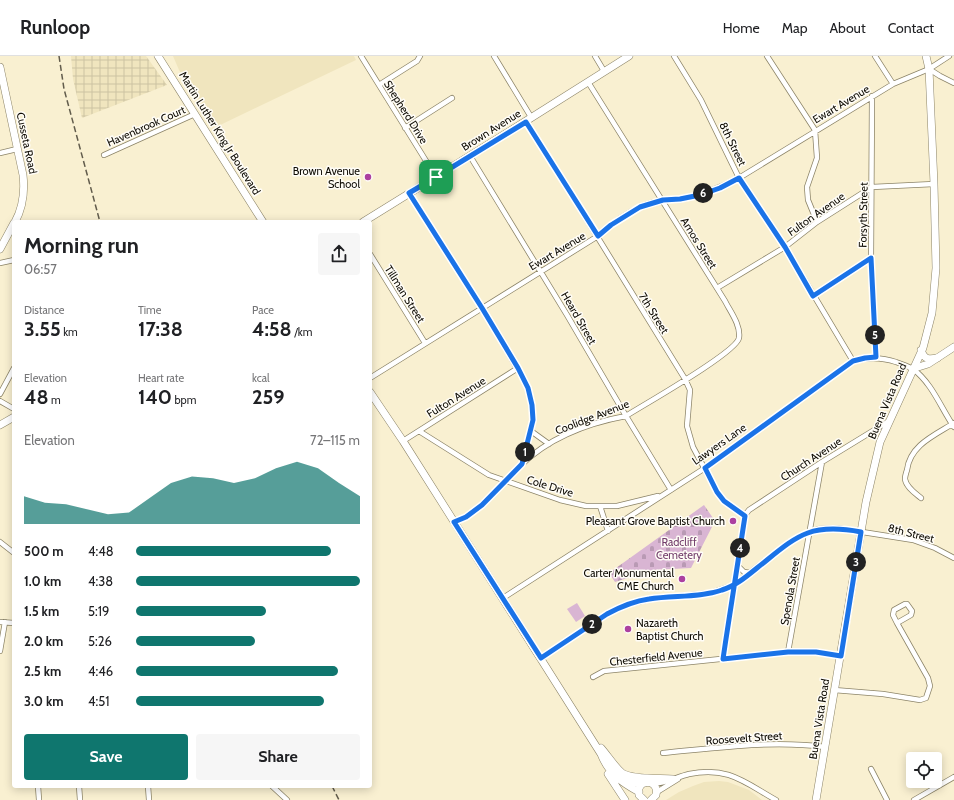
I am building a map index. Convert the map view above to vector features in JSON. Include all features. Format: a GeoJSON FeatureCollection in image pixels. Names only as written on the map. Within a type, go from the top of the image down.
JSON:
{"type":"FeatureCollection","features":[{"type":"Feature","properties":{"kind":"main road","name":"Martin Luther King Jr Boulevard"},"geometry":{"type":"LineString","coordinates":[[158,56],[262,220]]}},
{"type":"Feature","properties":{"kind":"main road","name":"Brown Avenue"},"geometry":{"type":"LineString","coordinates":[[366,220],[629,56]]}},
{"type":"Feature","properties":{"kind":"main road","name":"Buena Vista Road"},"geometry":{"type":"LineString","coordinates":[[816,800],[866,502],[880,442],[921,350],[932,313],[936,268],[929,69],[926,56]]}},
{"type":"Feature","properties":{"kind":"main road","name":"Cusseta Road"},"geometry":{"type":"LineString","coordinates":[[0,67],[23,175],[24,186],[21,208],[15,220]]}},
{"type":"Feature","properties":{"kind":"main road","name":"Cusseta Road"},"geometry":{"type":"LineString","coordinates":[[0,249],[12,227]]}},
{"type":"Feature","properties":{"kind":"main road"},"geometry":{"type":"LineString","coordinates":[[912,369],[928,364],[954,347]]}},
{"type":"Feature","properties":{"kind":"main road"},"geometry":{"type":"LineString","coordinates":[[921,350],[924,358],[928,360],[936,358]]}},
{"type":"Feature","properties":{"kind":"main road"},"geometry":{"type":"LineString","coordinates":[[372,395],[541,658],[601,754],[605,764],[612,774],[630,788],[639,792]]}},
{"type":"Feature","properties":{"kind":"main road"},"geometry":{"type":"LineString","coordinates":[[0,425],[12,418]]}},
{"type":"Feature","properties":{"kind":"main road"},"geometry":{"type":"LineString","coordinates":[[592,740],[622,772],[628,776],[673,779]]}},
{"type":"Feature","properties":{"kind":"main road"},"geometry":{"type":"LineString","coordinates":[[596,746],[600,762],[625,800]]}},
{"type":"Feature","properties":{"kind":"main road"},"geometry":{"type":"LineString","coordinates":[[601,754],[619,773],[632,782],[650,782],[653,784],[657,792],[652,800]]}},
{"type":"Feature","properties":{"kind":"main road"},"geometry":{"type":"LineString","coordinates":[[644,783],[640,786],[639,792],[639,795],[644,800]]}},
{"type":"Feature","properties":{"kind":"street","name":"Shepherd Drive"},"geometry":{"type":"LineString","coordinates":[[361,56],[436,177]]}},
{"type":"Feature","properties":{"kind":"street"},"geometry":{"type":"LineString","coordinates":[[379,85],[417,61],[420,56]]}},
{"type":"Feature","properties":{"kind":"street","name":"7th Street"},"geometry":{"type":"LineString","coordinates":[[494,56],[529,119],[598,236],[685,379],[690,390],[687,426],[690,437],[717,492],[724,501],[745,516]]}},
{"type":"Feature","properties":{"kind":"street"},"geometry":{"type":"LineString","coordinates":[[595,56],[604,71]]}},
{"type":"Feature","properties":{"kind":"street","name":"8th Street"},"geometry":{"type":"LineString","coordinates":[[674,56],[701,100],[739,178],[785,247],[853,361]]}},
{"type":"Feature","properties":{"kind":"street"},"geometry":{"type":"LineString","coordinates":[[767,56],[816,130],[817,158],[807,187],[808,200],[817,222]]}},
{"type":"Feature","properties":{"kind":"street"},"geometry":{"type":"LineString","coordinates":[[875,56],[893,84]]}},
{"type":"Feature","properties":{"kind":"street","name":"Ewart Avenue"},"geometry":{"type":"LineString","coordinates":[[372,377],[598,236],[624,216],[640,207],[663,200],[680,199],[700,195],[720,188],[739,178],[872,96],[893,84],[929,69],[949,56]]}},
{"type":"Feature","properties":{"kind":"street"},"geometry":{"type":"LineString","coordinates":[[929,69],[954,83]]}},
{"type":"Feature","properties":{"kind":"street","name":"Amos Street"},"geometry":{"type":"LineString","coordinates":[[588,82],[717,288],[738,328],[739,338],[732,348],[726,353]]}},
{"type":"Feature","properties":{"kind":"street","name":"Forsyth Street"},"geometry":{"type":"LineString","coordinates":[[872,96],[871,258],[876,357]]}},
{"type":"Feature","properties":{"kind":"street"},"geometry":{"type":"LineString","coordinates":[[405,128],[452,98]]}},
{"type":"Feature","properties":{"kind":"street","name":"Havenbrook Court"},"geometry":{"type":"LineString","coordinates":[[104,155],[195,114]]}},
{"type":"Feature","properties":{"kind":"street"},"geometry":{"type":"LineString","coordinates":[[0,153],[17,149]]}},
{"type":"Feature","properties":{"kind":"street","name":"Heard Street"},"geometry":{"type":"LineString","coordinates":[[470,156],[541,271],[671,490]]}},
{"type":"Feature","properties":{"kind":"street","name":"Fulton Avenue"},"geometry":{"type":"LineString","coordinates":[[717,288],[785,247],[817,222],[872,187],[934,184]]}},
{"type":"Feature","properties":{"kind":"street"},"geometry":{"type":"LineString","coordinates":[[409,193],[482,308],[518,368],[528,388],[531,399],[533,420],[522,464]]}},
{"type":"Feature","properties":{"kind":"street","name":"Tillman Street"},"geometry":{"type":"LineString","coordinates":[[372,257],[425,343]]}},
{"type":"Feature","properties":{"kind":"street"},"geometry":{"type":"LineString","coordinates":[[813,296],[871,258]]}},
{"type":"Feature","properties":{"kind":"street"},"geometry":{"type":"LineString","coordinates":[[0,263],[12,260]]}},
{"type":"Feature","properties":{"kind":"street","name":"Coolidge Avenue"},"geometry":{"type":"LineString","coordinates":[[454,522],[466,517],[482,505],[522,464],[549,444],[588,426],[608,419],[626,416],[718,360],[726,353]]}},
{"type":"Feature","properties":{"kind":"street","name":"Lawyers Lane"},"geometry":{"type":"LineString","coordinates":[[502,598],[705,468],[853,361],[876,357],[888,359],[912,369]]}},
{"type":"Feature","properties":{"kind":"street","name":"Fulton Avenue"},"geometry":{"type":"LineString","coordinates":[[403,441],[518,368]]}},
{"type":"Feature","properties":{"kind":"street"},"geometry":{"type":"LineString","coordinates":[[912,369],[928,386],[953,425],[933,436],[911,455],[905,480],[911,490],[921,498]]}},
{"type":"Feature","properties":{"kind":"street"},"geometry":{"type":"LineString","coordinates":[[0,394],[12,372]]}},
{"type":"Feature","properties":{"kind":"street"},"geometry":{"type":"LineString","coordinates":[[0,401],[12,408]]}},
{"type":"Feature","properties":{"kind":"street","name":"Church Avenue"},"geometry":{"type":"LineString","coordinates":[[745,516],[749,510],[822,462],[889,421]]}},
{"type":"Feature","properties":{"kind":"street"},"geometry":{"type":"LineString","coordinates":[[531,431],[549,444]]}},
{"type":"Feature","properties":{"kind":"street","name":"Cole Drive"},"geometry":{"type":"LineString","coordinates":[[418,432],[489,475],[505,482],[560,500],[586,506],[617,506],[664,494]]}},
{"type":"Feature","properties":{"kind":"street","name":"Spenola Street"},"geometry":{"type":"LineString","coordinates":[[788,652],[822,462]]}},
{"type":"Feature","properties":{"kind":"street"},"geometry":{"type":"LineString","coordinates":[[600,506],[608,531]]}},
{"type":"Feature","properties":{"kind":"street"},"geometry":{"type":"LineString","coordinates":[[723,659],[745,516]]}},
{"type":"Feature","properties":{"kind":"street","name":"8th Street"},"geometry":{"type":"LineString","coordinates":[[541,658],[607,614],[629,604],[650,599],[710,593],[734,586],[788,543],[818,529],[837,528],[913,540],[935,548],[953,557]]}},
{"type":"Feature","properties":{"kind":"street"},"geometry":{"type":"LineString","coordinates":[[0,542],[12,551]]}},
{"type":"Feature","properties":{"kind":"street"},"geometry":{"type":"LineString","coordinates":[[737,565],[744,572],[752,573]]}},
{"type":"Feature","properties":{"kind":"street"},"geometry":{"type":"LineString","coordinates":[[834,690],[884,694],[920,700],[926,698],[930,686],[928,678],[897,623],[893,612],[904,604],[907,604],[912,611],[911,616],[897,623]]}},
{"type":"Feature","properties":{"kind":"street"},"geometry":{"type":"LineString","coordinates":[[0,651],[3,622]]}},
{"type":"Feature","properties":{"kind":"street","name":"Chesterfield Avenue"},"geometry":{"type":"LineString","coordinates":[[593,677],[604,672],[788,652],[816,652],[841,656]]}},
{"type":"Feature","properties":{"kind":"street","name":"Roosevelt Street"},"geometry":{"type":"LineString","coordinates":[[663,753],[756,744],[804,744],[825,747]]}},
{"type":"Feature","properties":{"kind":"street"},"geometry":{"type":"LineString","coordinates":[[871,769],[887,800]]}},
{"type":"Feature","properties":{"kind":"street"},"geometry":{"type":"LineString","coordinates":[[653,784],[662,783],[696,773],[720,772],[734,776],[776,800]]}},
{"type":"Feature","properties":{"kind":"street"},"geometry":{"type":"LineString","coordinates":[[657,792],[681,777]]}},
{"type":"Feature","properties":{"kind":"street"},"geometry":{"type":"LineString","coordinates":[[914,800],[954,777]]}},
{"type":"Feature","properties":{"kind":"street"},"geometry":{"type":"LineString","coordinates":[[38,788],[39,800]]}},
{"type":"Feature","properties":{"kind":"street"},"geometry":{"type":"LineString","coordinates":[[79,788],[80,800]]}},
{"type":"Feature","properties":{"kind":"street"},"geometry":{"type":"LineString","coordinates":[[148,788],[149,800]]}},
{"type":"Feature","properties":{"kind":"street"},"geometry":{"type":"LineString","coordinates":[[274,788],[287,800]]}},
{"type":"Feature","properties":{"kind":"shaded area"},"geometry":{"type":"Polygon","coordinates":[[[71,56],[146,56],[167,85],[82,118],[73,79],[71,56]]]}},
{"type":"Feature","properties":{"kind":"shaded area"},"geometry":{"type":"Polygon","coordinates":[[[173,56],[354,56],[356,60],[216,127],[179,70],[173,56]]]}},
{"type":"Feature","properties":{"kind":"shaded area"},"geometry":{"type":"Polygon","coordinates":[[[704,782],[728,782],[749,790],[762,800],[666,800],[679,792],[704,782]]]}},
{"type":"Feature","properties":{"kind":"green space","name":"Radcliff Cemetery"},"geometry":{"type":"Polygon","coordinates":[[[704,505],[715,521],[691,568],[653,570],[615,582],[609,573],[704,505]]]}},
{"type":"Feature","properties":{"kind":"green space"},"geometry":{"type":"Polygon","coordinates":[[[577,603],[585,616],[576,622],[567,609],[577,603]]]}},
{"type":"Feature","properties":{"kind":"railway"},"geometry":{"type":"LineString","coordinates":[[59,56],[64,89],[99,220]]}},
{"type":"Feature","properties":{"kind":"railway"},"geometry":{"type":"LineString","coordinates":[[333,788],[339,800]]}},
{"type":"Feature","properties":{"kind":"place","name":"Brown Avenue School"},"geometry":{"type":"Point","coordinates":[368,177]}},
{"type":"Feature","properties":{"kind":"place","name":"Pleasant Grove Baptist Church"},"geometry":{"type":"Point","coordinates":[733,521]}},
{"type":"Feature","properties":{"kind":"place","name":"Carter Monumental CME Church"},"geometry":{"type":"Point","coordinates":[682,579]}},
{"type":"Feature","properties":{"kind":"place","name":"Nazareth Baptist Church"},"geometry":{"type":"Point","coordinates":[628,629]}},
{"type":"Feature","properties":{"kind":"route"},"geometry":{"type":"LineString","coordinates":[[436,177],[409,193],[518,368],[528,388],[532,405],[533,420],[522,464],[482,505],[466,517],[454,522],[541,658],[607,614],[629,604],[650,599],[710,593],[734,586],[788,543],[810,532],[826,528],[837,528],[861,532],[841,656],[816,652],[788,652],[723,659],[728,622],[734,586],[745,516],[724,501],[717,492],[705,468],[853,361],[876,357],[871,258],[813,296],[785,247],[739,178],[720,188],[700,195],[680,199],[663,200],[640,207],[624,216],[598,236],[526,122],[436,177]]}}]}
